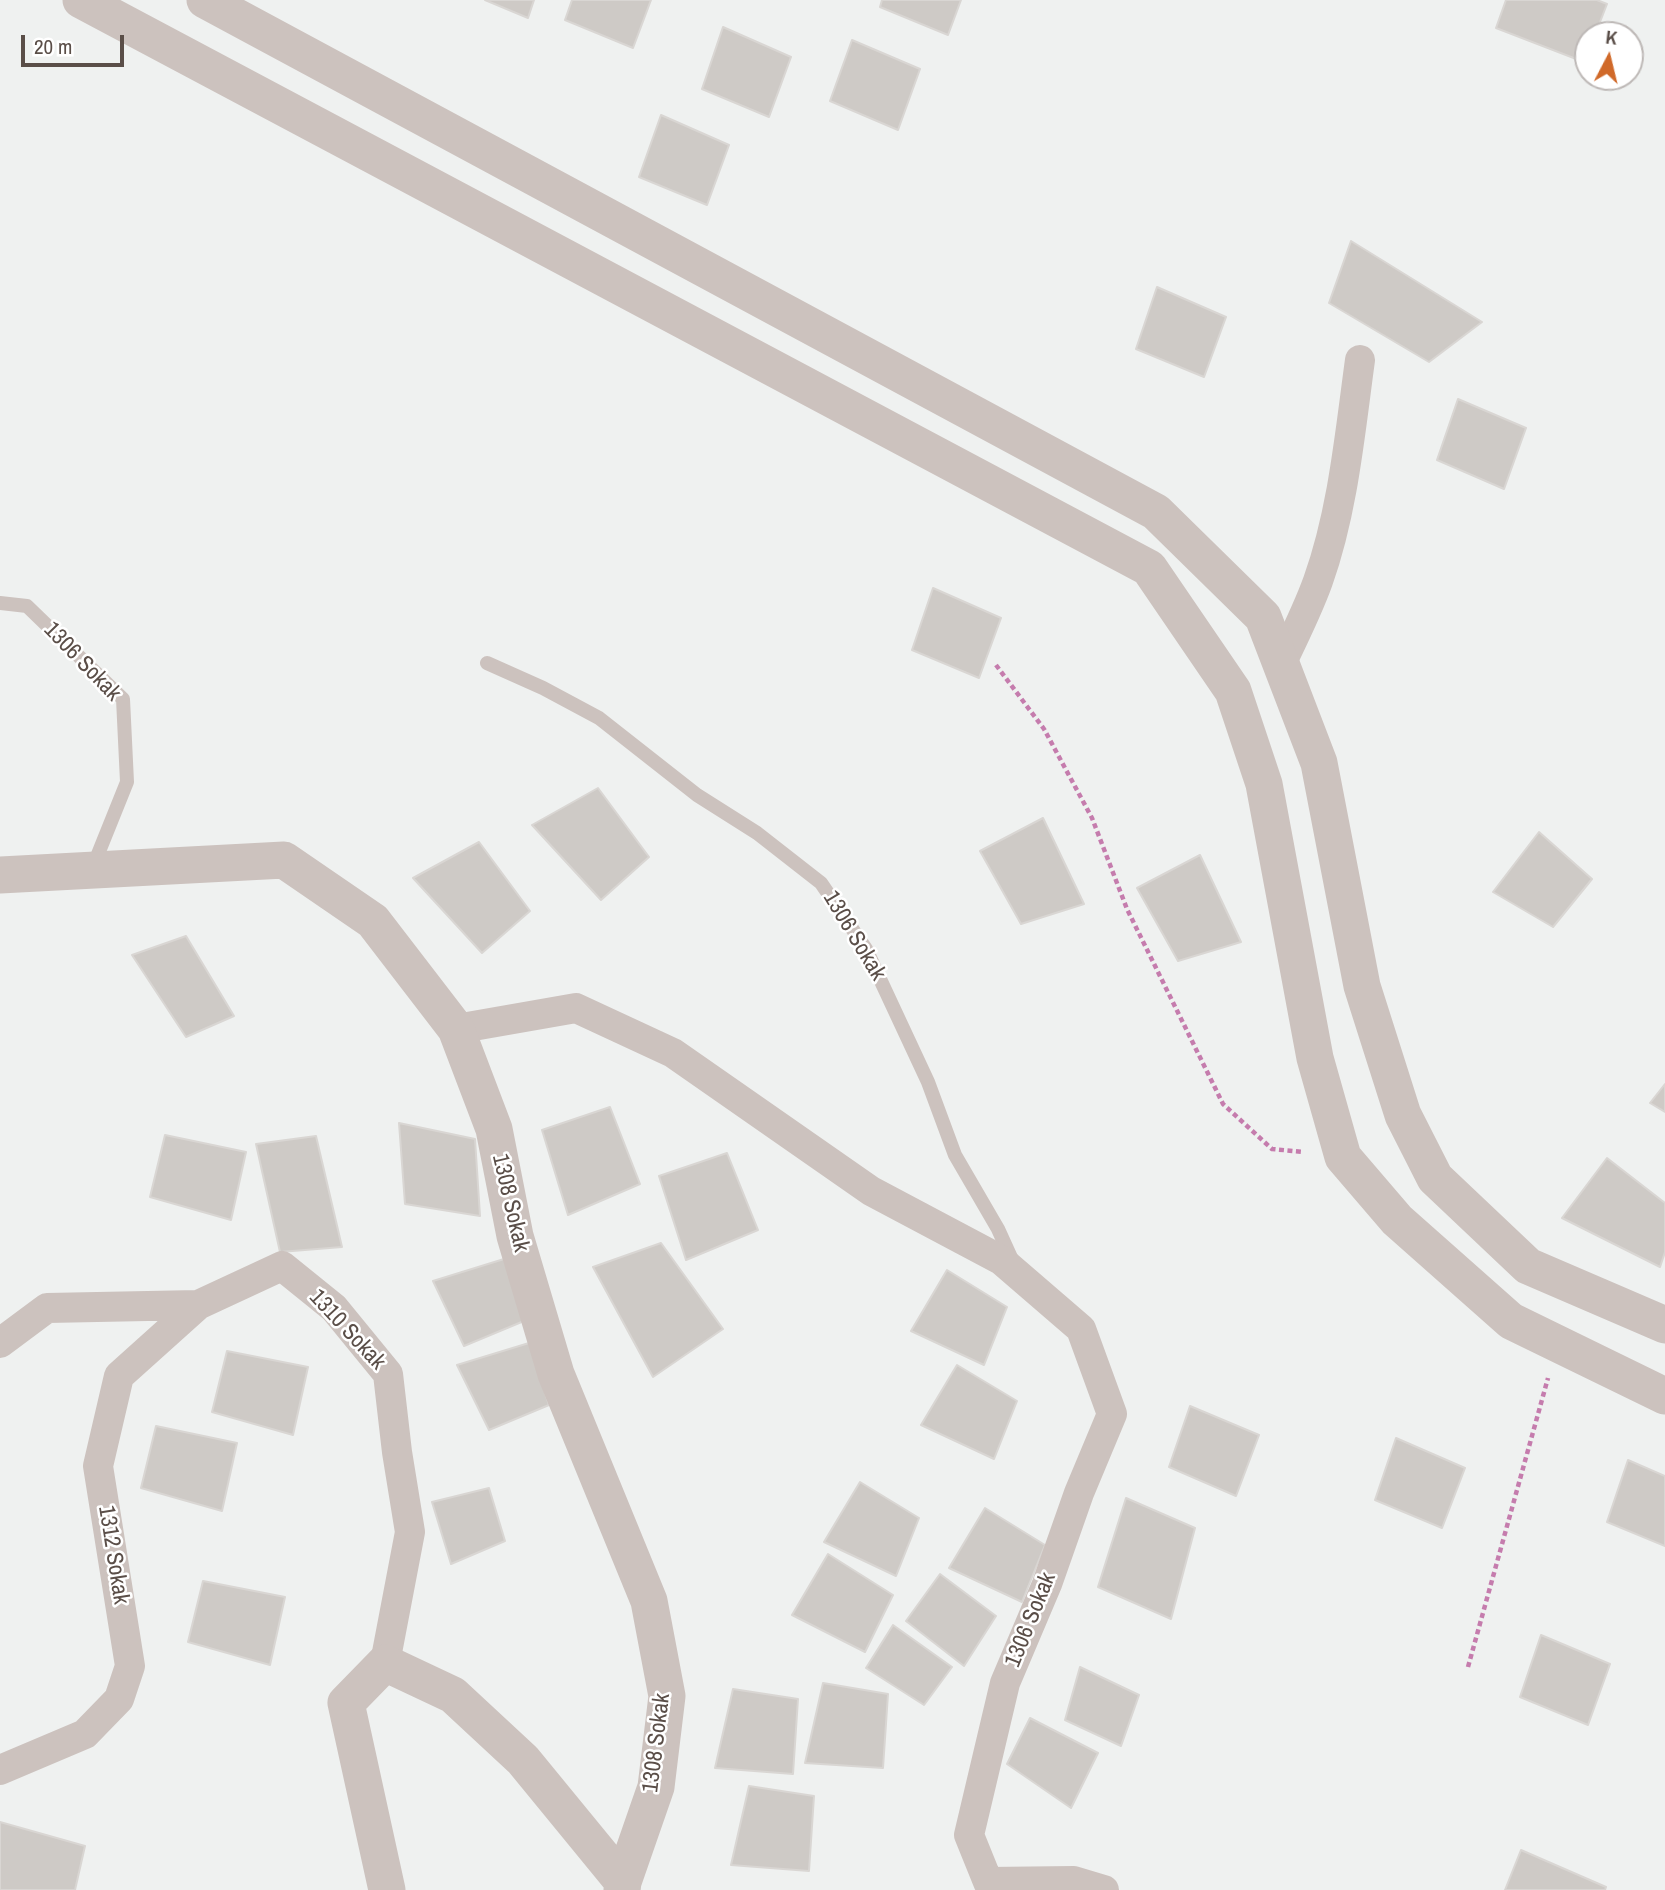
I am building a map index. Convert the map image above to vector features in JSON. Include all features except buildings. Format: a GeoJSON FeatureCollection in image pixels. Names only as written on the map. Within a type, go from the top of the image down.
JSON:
{"type":"FeatureCollection","features":[{"type":"Feature","properties":{"kind":"street"},"geometry":{"type":"LineString","coordinates":[[81,0],[1149,568],[1233,691],[1251,744],[1264,784],[1315,1058],[1343,1157],[1397,1220],[1511,1321],[1665,1396]]}},
{"type":"Feature","properties":{"kind":"street"},"geometry":{"type":"LineString","coordinates":[[205,0],[249,10],[1156,512],[1263,617],[1319,762],[1362,986],[1403,1115],[1435,1178],[1528,1266],[1665,1325]]}},
{"type":"Feature","properties":{"kind":"street"},"geometry":{"type":"LineString","coordinates":[[1281,664],[1318,580],[1335,519],[1360,360]]}},
{"type":"Feature","properties":{"kind":"street","name":"1308 Sokak"},"geometry":{"type":"LineString","coordinates":[[0,875],[284,860],[373,921],[456,1029],[494,1129],[515,1236],[556,1374],[649,1601],[667,1696],[656,1787],[623,1886]]}},
{"type":"Feature","properties":{"kind":"street","name":"1306 Sokak"},"geometry":{"type":"LineString","coordinates":[[456,1029],[576,1008],[673,1054],[871,1191],[1001,1260],[1081,1329],[1112,1414],[1079,1493],[1047,1584],[1005,1683],[969,1835],[988,1882],[1074,1881],[1104,1890]]}},
{"type":"Feature","properties":{"kind":"street","name":"1310 Sokak"},"geometry":{"type":"LineString","coordinates":[[0,1343],[47,1308],[198,1306],[282,1266],[334,1308],[388,1374],[410,1532],[385,1663]]}},
{"type":"Feature","properties":{"kind":"street","name":"1312 Sokak"},"geometry":{"type":"LineString","coordinates":[[0,1770],[85,1734],[118,1699],[130,1666],[98,1466],[119,1376],[198,1306]]}},
{"type":"Feature","properties":{"kind":"street"},"geometry":{"type":"LineString","coordinates":[[387,1890],[346,1703],[385,1663],[453,1695],[523,1760],[623,1886]]}},
{"type":"Feature","properties":{"kind":"lane","name":"1306 Sokak"},"geometry":{"type":"LineString","coordinates":[[0,603],[27,606],[123,699],[127,782],[91,870]]}},
{"type":"Feature","properties":{"kind":"lane","name":"1306 Sokak"},"geometry":{"type":"LineString","coordinates":[[487,663],[543,688],[600,719],[697,795],[757,833],[821,883],[866,949],[928,1082],[955,1155],[998,1229],[1020,1276]]}},
{"type":"Feature","properties":{"kind":"path"},"geometry":{"type":"LineString","coordinates":[[996,666],[1044,729],[1092,818],[1127,909],[1223,1104],[1272,1149],[1343,1157]]}},
{"type":"Feature","properties":{"kind":"path"},"geometry":{"type":"LineString","coordinates":[[1468,1667],[1558,1344]]}}]}
